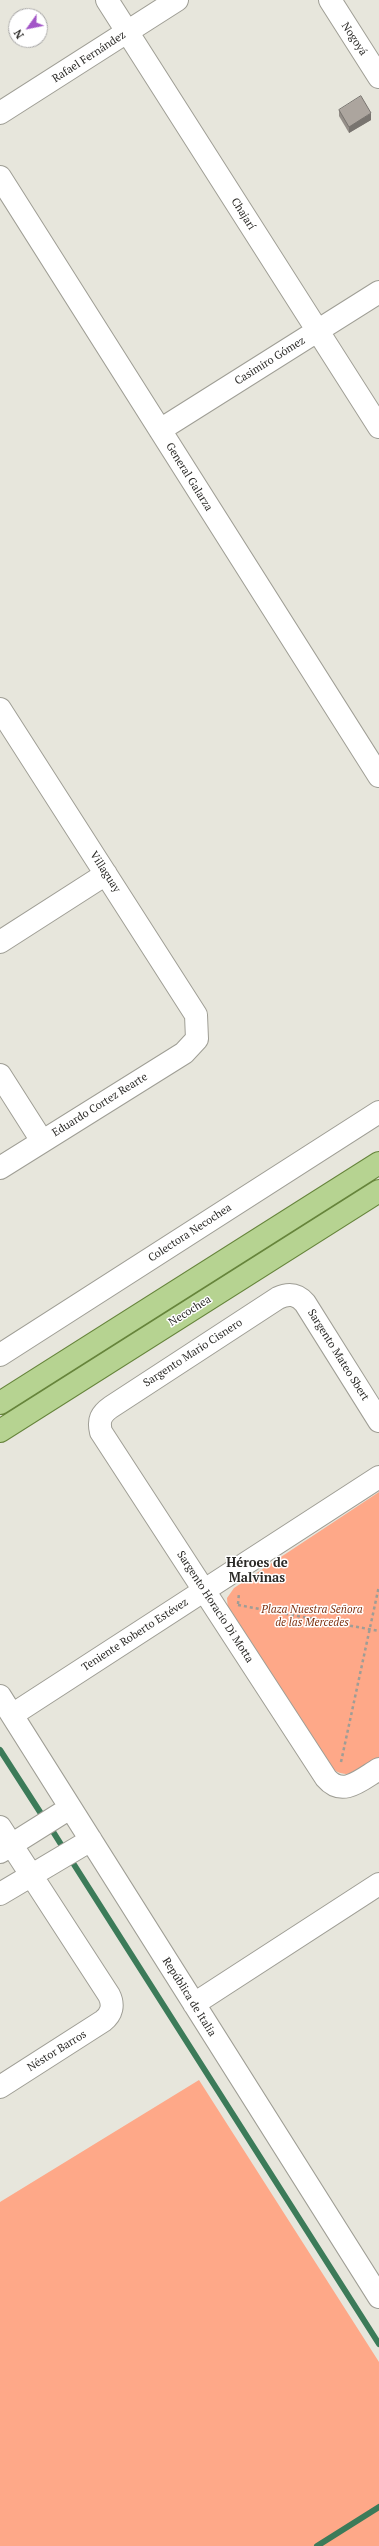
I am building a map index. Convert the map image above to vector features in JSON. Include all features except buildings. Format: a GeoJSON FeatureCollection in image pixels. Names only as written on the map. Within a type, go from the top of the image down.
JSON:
{"type":"FeatureCollection","features":[{"type":"Feature","properties":{"kind":"main road"},"geometry":{"type":"LineString","coordinates":[[0,1403],[379,1163]]}},
{"type":"Feature","properties":{"kind":"main road","name":"Necochea"},"geometry":{"type":"LineString","coordinates":[[0,1431],[379,1191]]}},
{"type":"Feature","properties":{"kind":"street","name":"Chajarí"},"geometry":{"type":"LineString","coordinates":[[107,0],[379,427]]}},
{"type":"Feature","properties":{"kind":"street","name":"Rafael Fernández"},"geometry":{"type":"LineString","coordinates":[[0,113],[177,0]]}},
{"type":"Feature","properties":{"kind":"street","name":"Nogoyá"},"geometry":{"type":"LineString","coordinates":[[330,0],[379,77]]}},
{"type":"Feature","properties":{"kind":"street","name":"General Galarza"},"geometry":{"type":"LineString","coordinates":[[0,177],[379,776]]}},
{"type":"Feature","properties":{"kind":"street","name":"Casimiro Gómez"},"geometry":{"type":"LineString","coordinates":[[160,430],[379,292]]}},
{"type":"Feature","properties":{"kind":"street","name":"Villaguay"},"geometry":{"type":"LineString","coordinates":[[0,709],[196,1015],[197,1039]]}},
{"type":"Feature","properties":{"kind":"street"},"geometry":{"type":"LineString","coordinates":[[0,942],[106,874]]}},
{"type":"Feature","properties":{"kind":"street","name":"Eduardo Cortez Rearte"},"geometry":{"type":"LineString","coordinates":[[0,1168],[184,1053],[197,1039]]}},
{"type":"Feature","properties":{"kind":"street"},"geometry":{"type":"LineString","coordinates":[[0,1075],[42,1142]]}},
{"type":"Feature","properties":{"kind":"street","name":"Colectora Necochea"},"geometry":{"type":"LineString","coordinates":[[0,1355],[379,1112]]}},
{"type":"Feature","properties":{"kind":"street","name":"Sargento Mario Cisnero"},"geometry":{"type":"LineString","coordinates":[[100,1420],[106,1410],[118,1402],[278,1298],[292,1295]]}},
{"type":"Feature","properties":{"kind":"street","name":"Sargento Mateo Sbert"},"geometry":{"type":"LineString","coordinates":[[292,1295],[305,1303],[379,1421]]}},
{"type":"Feature","properties":{"kind":"street","name":"Sargento Horacio Di Motta"},"geometry":{"type":"LineString","coordinates":[[100,1420],[101,1432],[326,1778],[335,1786],[341,1788],[352,1786],[379,1769]]}},
{"type":"Feature","properties":{"kind":"street","name":"Teniente Roberto Estévez"},"geometry":{"type":"LineString","coordinates":[[12,1715],[379,1477]]}},
{"type":"Feature","properties":{"kind":"street","name":"República de Italia"},"geometry":{"type":"LineString","coordinates":[[0,1696],[379,2297]]}},
{"type":"Feature","properties":{"kind":"street"},"geometry":{"type":"LineString","coordinates":[[31,1875],[4,1841],[70,1808]]}},
{"type":"Feature","properties":{"kind":"street"},"geometry":{"type":"LineString","coordinates":[[0,1894],[91,1840]]}},
{"type":"Feature","properties":{"kind":"street","name":"Néstor Barros"},"geometry":{"type":"LineString","coordinates":[[0,2086],[103,2021],[111,2012],[112,2006],[109,1995],[31,1875]]}},
{"type":"Feature","properties":{"kind":"street"},"geometry":{"type":"LineString","coordinates":[[194,2004],[379,1884]]}},
{"type":"Feature","properties":{"kind":"path"},"geometry":{"type":"LineString","coordinates":[[341,1764],[379,1586]]}},
{"type":"Feature","properties":{"kind":"path"},"geometry":{"type":"LineString","coordinates":[[238,1611],[238,1593],[245,1589]]}},
{"type":"Feature","properties":{"kind":"path"},"geometry":{"type":"LineString","coordinates":[[238,1605],[379,1631]]}},
{"type":"Feature","properties":{"kind":"green space","name":"Plaza Nuestra Señora de las Mercedes"},"geometry":{"type":"Polygon","coordinates":[[[379,1492],[379,1757],[357,1771],[345,1774],[339,1773],[333,1769],[228,1610],[227,1598],[234,1588],[379,1492]]]}},
{"type":"Feature","properties":{"kind":"green space"},"geometry":{"type":"Polygon","coordinates":[[[199,2080],[379,2362],[379,2546],[0,2546],[0,2202],[199,2080]]]}},
{"type":"Feature","properties":{"kind":"waterway"},"geometry":{"type":"LineString","coordinates":[[0,1750],[40,1812]]}},
{"type":"Feature","properties":{"kind":"waterway"},"geometry":{"type":"LineString","coordinates":[[52,1830],[62,1846]]}},
{"type":"Feature","properties":{"kind":"waterway"},"geometry":{"type":"LineString","coordinates":[[73,1863],[379,2344]]}},
{"type":"Feature","properties":{"kind":"waterway"},"geometry":{"type":"LineString","coordinates":[[317,2546],[379,2507]]}},
{"type":"Feature","properties":{"kind":"district","name":"Héroes de Malvinas"},"geometry":{"type":"Point","coordinates":[257,1570]}}]}
